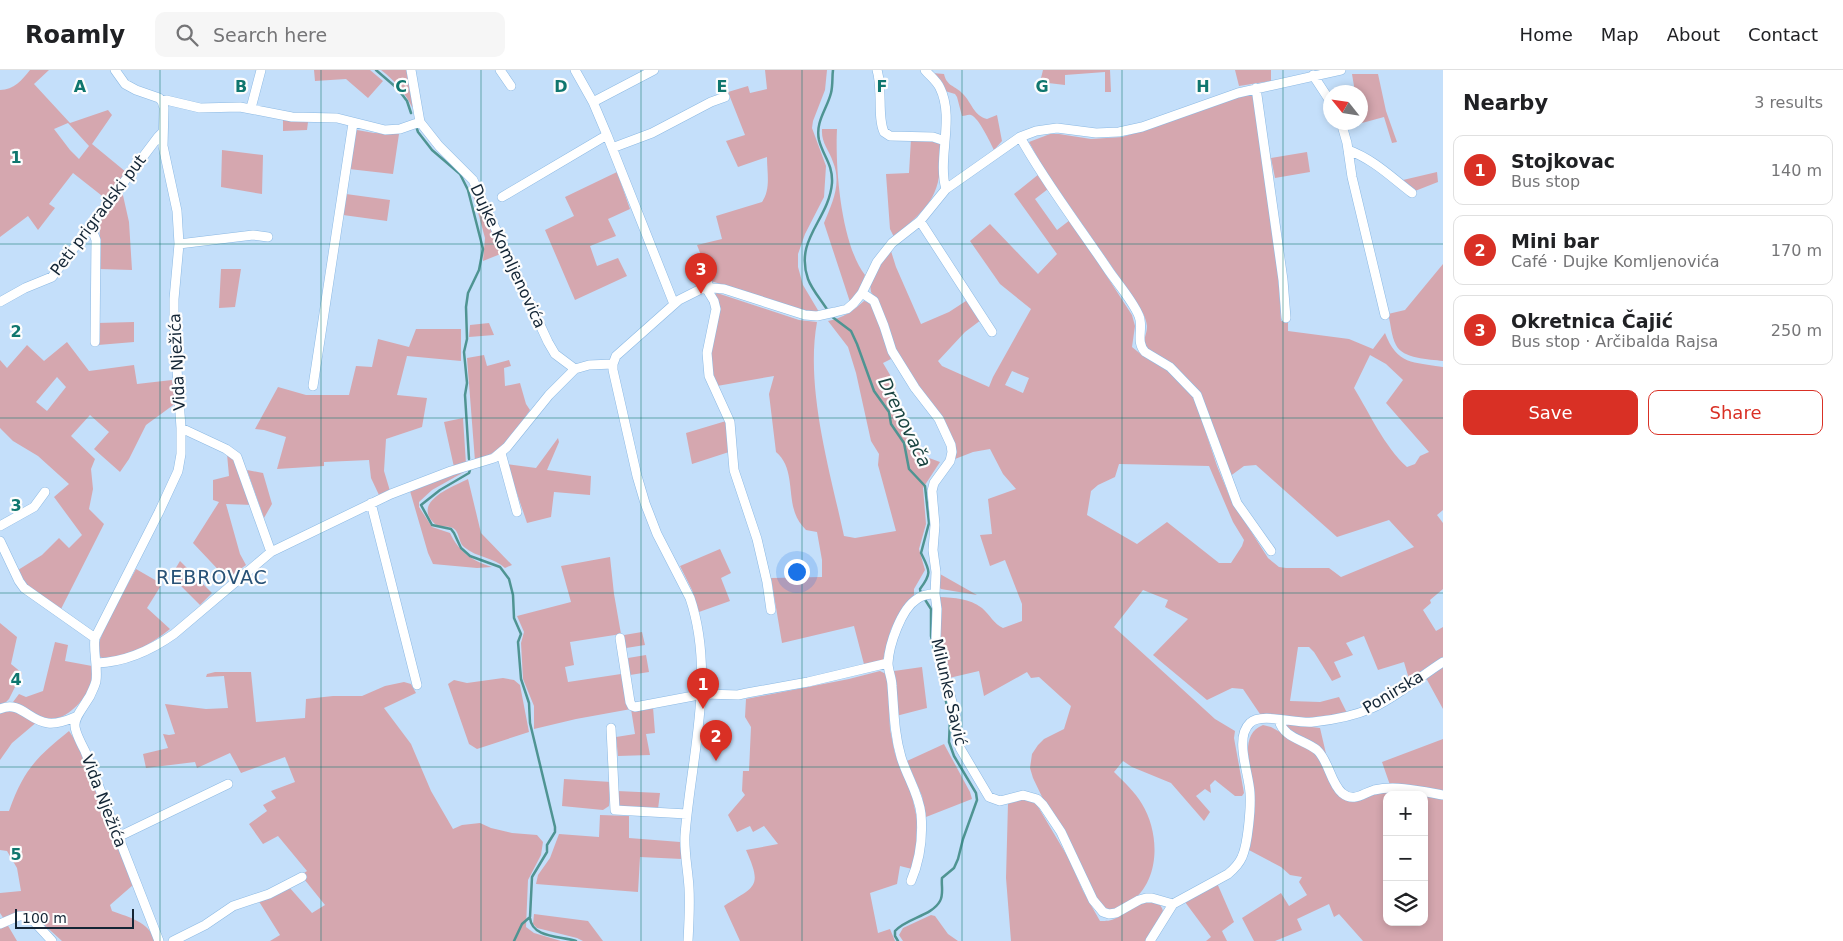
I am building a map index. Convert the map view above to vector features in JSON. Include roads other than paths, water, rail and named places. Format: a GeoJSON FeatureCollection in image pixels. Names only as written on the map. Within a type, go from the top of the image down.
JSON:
{"type":"FeatureCollection","features":[{"type":"Feature","properties":{"kind":"street"},"geometry":{"type":"LineString","coordinates":[[115,70],[130,88],[155,96],[162,101],[166,100],[200,108],[231,106],[250,108],[292,117],[333,118],[370,128],[392,130],[420,122]]}},
{"type":"Feature","properties":{"kind":"street"},"geometry":{"type":"LineString","coordinates":[[250,108],[261,70]]}},
{"type":"Feature","properties":{"kind":"street","name":"Dujke Komljenovića"},"geometry":{"type":"LineString","coordinates":[[411,70],[420,122],[439,146],[473,180],[548,342],[556,354],[575,369]]}},
{"type":"Feature","properties":{"kind":"street"},"geometry":{"type":"LineString","coordinates":[[500,70],[511,86]]}},
{"type":"Feature","properties":{"kind":"street"},"geometry":{"type":"LineString","coordinates":[[575,70],[593,102],[607,135],[674,304]]}},
{"type":"Feature","properties":{"kind":"street"},"geometry":{"type":"LineString","coordinates":[[593,102],[654,70]]}},
{"type":"Feature","properties":{"kind":"street"},"geometry":{"type":"LineString","coordinates":[[876,70],[880,84],[884,132],[890,136],[933,137],[945,141]]}},
{"type":"Feature","properties":{"kind":"street"},"geometry":{"type":"LineString","coordinates":[[925,70],[937,84],[942,94],[946,124],[943,174],[946,189]]}},
{"type":"Feature","properties":{"kind":"street"},"geometry":{"type":"LineString","coordinates":[[688,941],[689,887],[685,837],[696,748],[701,654],[693,608],[657,534],[637,476],[613,364],[619,352],[674,304],[696,291],[708,288],[729,291],[805,315],[824,314],[847,309],[862,293],[881,255],[892,243],[920,221],[946,189],[1020,136],[1036,131],[1057,128],[1096,133],[1119,132],[1142,126],[1220,98],[1256,88],[1341,70]]}},
{"type":"Feature","properties":{"kind":"street"},"geometry":{"type":"LineString","coordinates":[[1313,75],[1323,90]]}},
{"type":"Feature","properties":{"kind":"street"},"geometry":{"type":"LineString","coordinates":[[1256,88],[1277,232],[1286,318]]}},
{"type":"Feature","properties":{"kind":"street"},"geometry":{"type":"LineString","coordinates":[[612,148],[652,133],[725,97]]}},
{"type":"Feature","properties":{"kind":"street","name":"Vida Nježića"},"geometry":{"type":"LineString","coordinates":[[159,941],[86,752],[74,732],[75,717],[96,684],[97,663],[94,648],[96,638],[178,471],[181,454],[174,325],[174,299],[179,244],[177,211],[163,146],[164,108],[162,101]]}},
{"type":"Feature","properties":{"kind":"street"},"geometry":{"type":"LineString","coordinates":[[313,386],[353,122]]}},
{"type":"Feature","properties":{"kind":"street"},"geometry":{"type":"LineString","coordinates":[[1343,130],[1352,177],[1385,315]]}},
{"type":"Feature","properties":{"kind":"street","name":"Peti prigradski put"},"geometry":{"type":"LineString","coordinates":[[0,302],[12,294],[52,277],[91,227],[127,176],[163,132]]}},
{"type":"Feature","properties":{"kind":"street"},"geometry":{"type":"LineString","coordinates":[[502,197],[607,135]]}},
{"type":"Feature","properties":{"kind":"street"},"geometry":{"type":"LineString","coordinates":[[1020,136],[1043,175],[1139,315],[1142,349],[1170,367],[1197,395],[1237,503],[1271,551]]}},
{"type":"Feature","properties":{"kind":"street"},"geometry":{"type":"LineString","coordinates":[[1348,150],[1372,161],[1412,193]]}},
{"type":"Feature","properties":{"kind":"street"},"geometry":{"type":"LineString","coordinates":[[920,221],[992,332]]}},
{"type":"Feature","properties":{"kind":"street"},"geometry":{"type":"LineString","coordinates":[[91,227],[96,240],[95,342]]}},
{"type":"Feature","properties":{"kind":"street"},"geometry":{"type":"LineString","coordinates":[[179,244],[253,235],[268,237]]}},
{"type":"Feature","properties":{"kind":"street"},"geometry":{"type":"LineString","coordinates":[[703,267],[716,309],[707,353],[709,376],[730,422],[734,470],[757,539],[771,610]]}},
{"type":"Feature","properties":{"kind":"street","name":"Milunke Savić"},"geometry":{"type":"LineString","coordinates":[[862,293],[874,302],[892,351],[915,388],[939,419],[951,445],[950,461],[934,483],[932,491],[935,525],[933,550],[936,572],[927,595],[937,644],[956,718],[958,745],[990,797],[1000,801],[1023,794],[1037,799],[1061,832],[1093,900],[1103,912],[1116,914],[1146,898],[1172,904]]}},
{"type":"Feature","properties":{"kind":"street"},"geometry":{"type":"LineString","coordinates":[[97,663],[120,661],[139,655],[157,646],[174,634],[271,552],[371,503],[429,479],[488,460],[501,453],[549,395],[575,369],[589,365],[613,364]]}},
{"type":"Feature","properties":{"kind":"street"},"geometry":{"type":"LineString","coordinates":[[181,428],[226,449],[237,457],[271,552]]}},
{"type":"Feature","properties":{"kind":"street"},"geometry":{"type":"LineString","coordinates":[[501,453],[517,512]]}},
{"type":"Feature","properties":{"kind":"street"},"geometry":{"type":"LineString","coordinates":[[0,526],[34,507],[45,492]]}},
{"type":"Feature","properties":{"kind":"street"},"geometry":{"type":"LineString","coordinates":[[371,503],[417,685]]}},
{"type":"Feature","properties":{"kind":"street"},"geometry":{"type":"LineString","coordinates":[[0,541],[6,549],[19,581],[24,588],[96,638]]}},
{"type":"Feature","properties":{"kind":"street"},"geometry":{"type":"LineString","coordinates":[[911,881],[919,859],[922,826],[921,814],[919,801],[897,742],[893,719],[892,683],[888,663],[899,624],[910,605],[927,595]]}},
{"type":"Feature","properties":{"kind":"street"},"geometry":{"type":"LineString","coordinates":[[620,638],[630,702],[635,707],[704,694],[738,695],[888,663]]}},
{"type":"Feature","properties":{"kind":"street","name":"Ponirska"},"geometry":{"type":"LineString","coordinates":[[1172,904],[1228,874],[1235,868],[1242,857],[1250,806],[1250,792],[1242,739],[1244,732],[1252,721],[1264,717],[1311,723],[1356,714],[1373,708],[1390,698],[1443,662]]}},
{"type":"Feature","properties":{"kind":"street"},"geometry":{"type":"LineString","coordinates":[[0,709],[7,706],[16,707],[43,722],[63,722],[75,717]]}},
{"type":"Feature","properties":{"kind":"street"},"geometry":{"type":"LineString","coordinates":[[1279,720],[1283,730],[1317,750],[1338,787],[1349,797],[1354,798],[1373,790],[1387,789],[1443,795]]}},
{"type":"Feature","properties":{"kind":"street"},"geometry":{"type":"LineString","coordinates":[[63,722],[74,732]]}},
{"type":"Feature","properties":{"kind":"street"},"geometry":{"type":"LineString","coordinates":[[611,728],[615,810],[688,814]]}},
{"type":"Feature","properties":{"kind":"street"},"geometry":{"type":"LineString","coordinates":[[118,837],[228,784]]}},
{"type":"Feature","properties":{"kind":"street"},"geometry":{"type":"LineString","coordinates":[[173,941],[206,925],[233,906],[269,894],[302,877]]}},
{"type":"Feature","properties":{"kind":"street"},"geometry":{"type":"LineString","coordinates":[[1150,941],[1172,904]]}},
{"type":"Feature","properties":{"kind":"street"},"geometry":{"type":"LineString","coordinates":[[0,924],[19,916],[29,916],[52,941]]}},
{"type":"Feature","properties":{"kind":"waterway"},"geometry":{"type":"LineString","coordinates":[[376,70],[398,89],[407,101],[411,113]]}},
{"type":"Feature","properties":{"kind":"waterway","name":"Drenovača"},"geometry":{"type":"LineString","coordinates":[[828,311],[808,279],[805,252],[830,196],[832,176],[818,133],[820,121],[831,93],[833,70]]}},
{"type":"Feature","properties":{"kind":"waterway"},"geometry":{"type":"LineString","coordinates":[[416,126],[418,132],[432,150],[460,174],[468,190],[483,249],[479,270],[468,293],[466,307],[467,339],[464,352],[467,383],[465,395],[469,459]]}},
{"type":"Feature","properties":{"kind":"waterway","name":"Drenovača"},"geometry":{"type":"LineString","coordinates":[[831,316],[851,331],[874,391],[889,412],[891,424],[904,443],[909,469],[925,486],[929,523],[921,553],[928,568],[928,575],[920,589],[921,594]]}},
{"type":"Feature","properties":{"kind":"waterway"},"geometry":{"type":"LineString","coordinates":[[470,470],[469,473],[440,490],[421,505],[432,525],[451,529],[461,548],[470,556],[500,567],[509,579],[513,595],[514,618],[521,634],[518,642],[521,679],[529,703],[530,723],[555,827],[555,832],[547,845],[547,852],[532,877],[530,917],[522,924],[514,941]]}},
{"type":"Feature","properties":{"kind":"waterway","name":"Drenovača"},"geometry":{"type":"LineString","coordinates":[[898,941],[895,931],[906,923],[925,914],[940,901],[942,878],[954,868],[977,800],[976,793],[954,756],[949,742],[950,719],[931,636],[931,609],[924,598]]}},
{"type":"Feature","properties":{"kind":"waterway"},"geometry":{"type":"LineString","coordinates":[[530,918],[532,925],[541,933],[576,941]]}},
{"type":"Feature","properties":{"kind":"place","name":"Okretnica Čajić"},"geometry":{"type":"Point","coordinates":[701,294]}},
{"type":"Feature","properties":{"kind":"place","name":"Stojkovac"},"geometry":{"type":"Point","coordinates":[703,709]}},
{"type":"Feature","properties":{"kind":"place","name":"Mini bar"},"geometry":{"type":"Point","coordinates":[716,761]}},
{"type":"Feature","properties":{"kind":"district","name":"REBROVAC"},"geometry":{"type":"Point","coordinates":[212,577]}}]}
